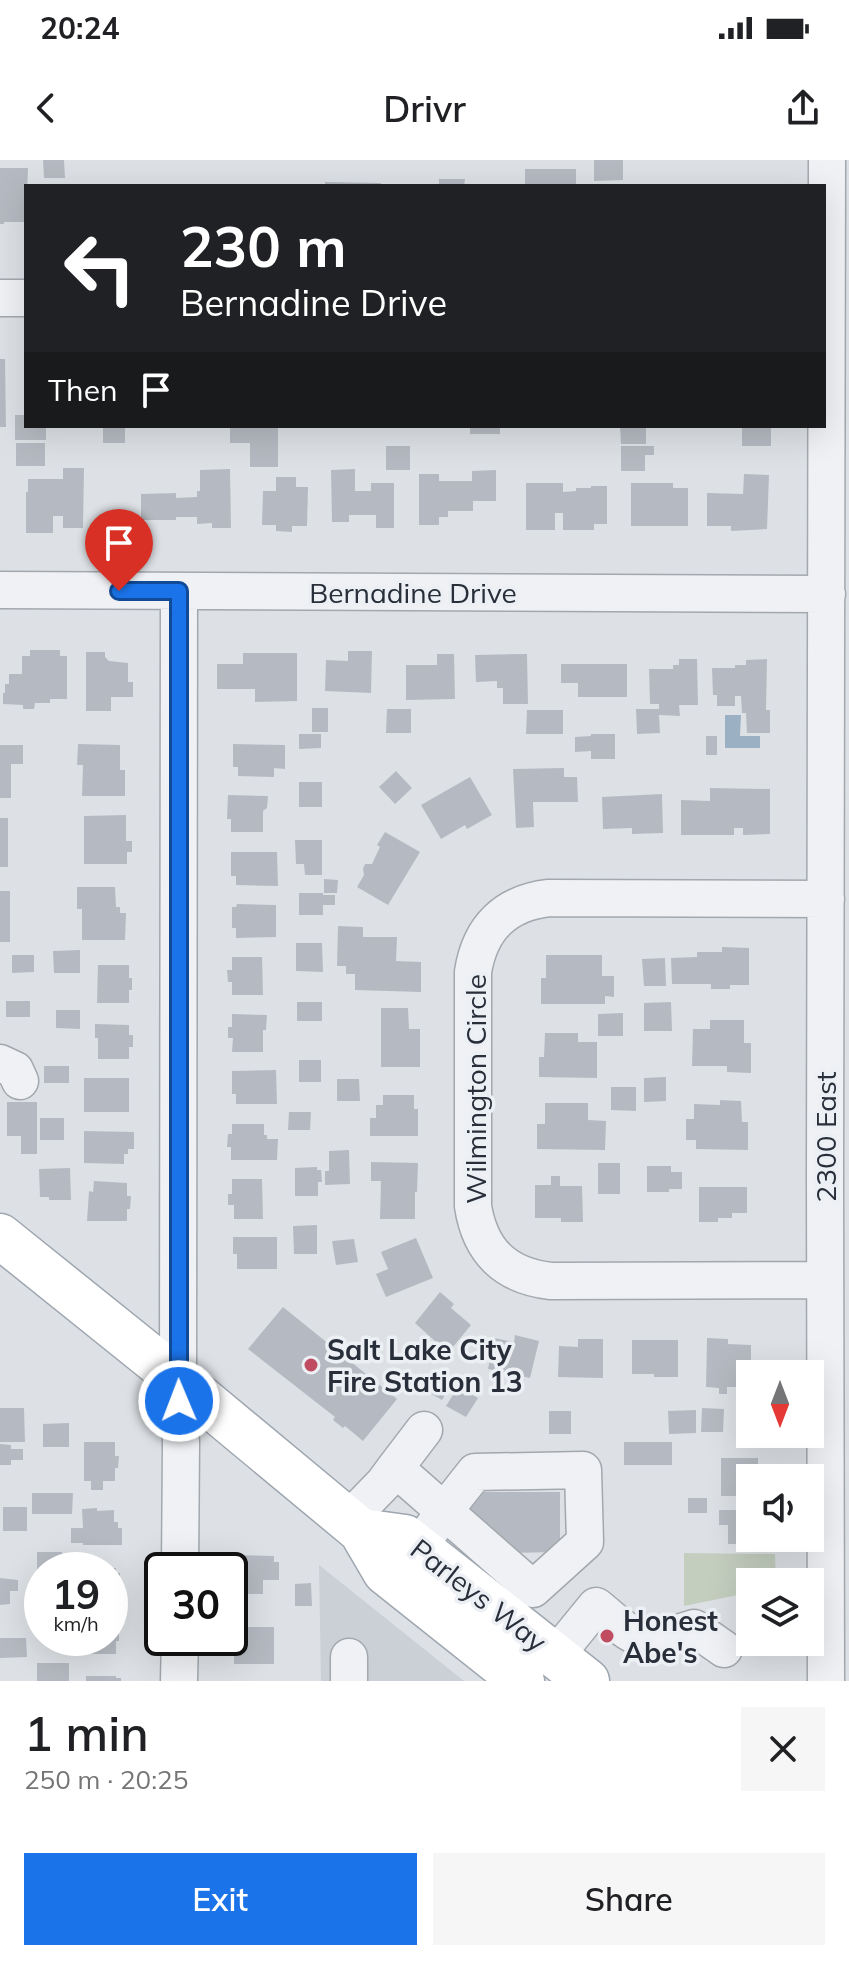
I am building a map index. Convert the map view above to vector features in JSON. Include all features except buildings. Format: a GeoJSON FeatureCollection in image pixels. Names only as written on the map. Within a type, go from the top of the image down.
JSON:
{"type":"FeatureCollection","features":[{"type":"Feature","properties":{"kind":"main road","name":"Parleys Way"},"geometry":{"type":"LineString","coordinates":[[0,1236],[355,1525],[385,1572],[560,1662]]}},
{"type":"Feature","properties":{"kind":"main road","name":"Parleys Way"},"geometry":{"type":"LineString","coordinates":[[355,1525],[405,1537],[521,1604],[560,1662]]}},
{"type":"Feature","properties":{"kind":"street","name":"2300 East"},"geometry":{"type":"LineString","coordinates":[[826,232],[827,160]]}},
{"type":"Feature","properties":{"kind":"street"},"geometry":{"type":"LineString","coordinates":[[0,298],[24,298]]}},
{"type":"Feature","properties":{"kind":"street","name":"2300 East"},"geometry":{"type":"LineString","coordinates":[[826,306],[838,339],[827,594],[826,899],[837,1177],[825,1280],[826,1681]]}},
{"type":"Feature","properties":{"kind":"street","name":"Bernadine Drive"},"geometry":{"type":"LineString","coordinates":[[0,590],[827,594]]}},
{"type":"Feature","properties":{"kind":"street"},"geometry":{"type":"LineString","coordinates":[[179,591],[180,1552]]}},
{"type":"Feature","properties":{"kind":"street","name":"Wilmington Circle"},"geometry":{"type":"LineString","coordinates":[[825,1280],[551,1281],[521,1274],[495,1257],[479,1233],[473,1206],[473,972],[480,944],[496,921],[508,911],[535,900],[826,899]]}},
{"type":"Feature","properties":{"kind":"street"},"geometry":{"type":"LineString","coordinates":[[355,1525],[424,1430]]}},
{"type":"Feature","properties":{"kind":"street"},"geometry":{"type":"LineString","coordinates":[[395,1468],[445,1510],[521,1604],[585,1542],[583,1470],[475,1472],[445,1510],[419,1547]]}},
{"type":"Feature","properties":{"kind":"street"},"geometry":{"type":"LineString","coordinates":[[560,1662],[596,1606],[633,1635],[650,1638],[694,1628],[724,1649]]}},
{"type":"Feature","properties":{"kind":"street"},"geometry":{"type":"LineString","coordinates":[[179,1681],[180,1656]]}},
{"type":"Feature","properties":{"kind":"shaded area"},"geometry":{"type":"Polygon","coordinates":[[[319,1565],[464,1681],[321,1681],[319,1565]]]}},
{"type":"Feature","properties":{"kind":"green space"},"geometry":{"type":"Polygon","coordinates":[[[684,1553],[775,1554],[776,1568],[736,1568],[736,1595],[684,1606],[684,1553]]]}},
{"type":"Feature","properties":{"kind":"water"},"geometry":{"type":"Polygon","coordinates":[[[725,715],[741,715],[740,736],[760,736],[760,748],[725,748],[725,715]]]}},
{"type":"Feature","properties":{"kind":"place","name":"Salt Lake City Fire Station 13"},"geometry":{"type":"Point","coordinates":[311,1365]}},
{"type":"Feature","properties":{"kind":"place","name":"Honest Abe's"},"geometry":{"type":"Point","coordinates":[607,1636]}},
{"type":"Feature","properties":{"kind":"route"},"geometry":{"type":"LineString","coordinates":[[119,591],[179,591],[179,1401]]}}]}
